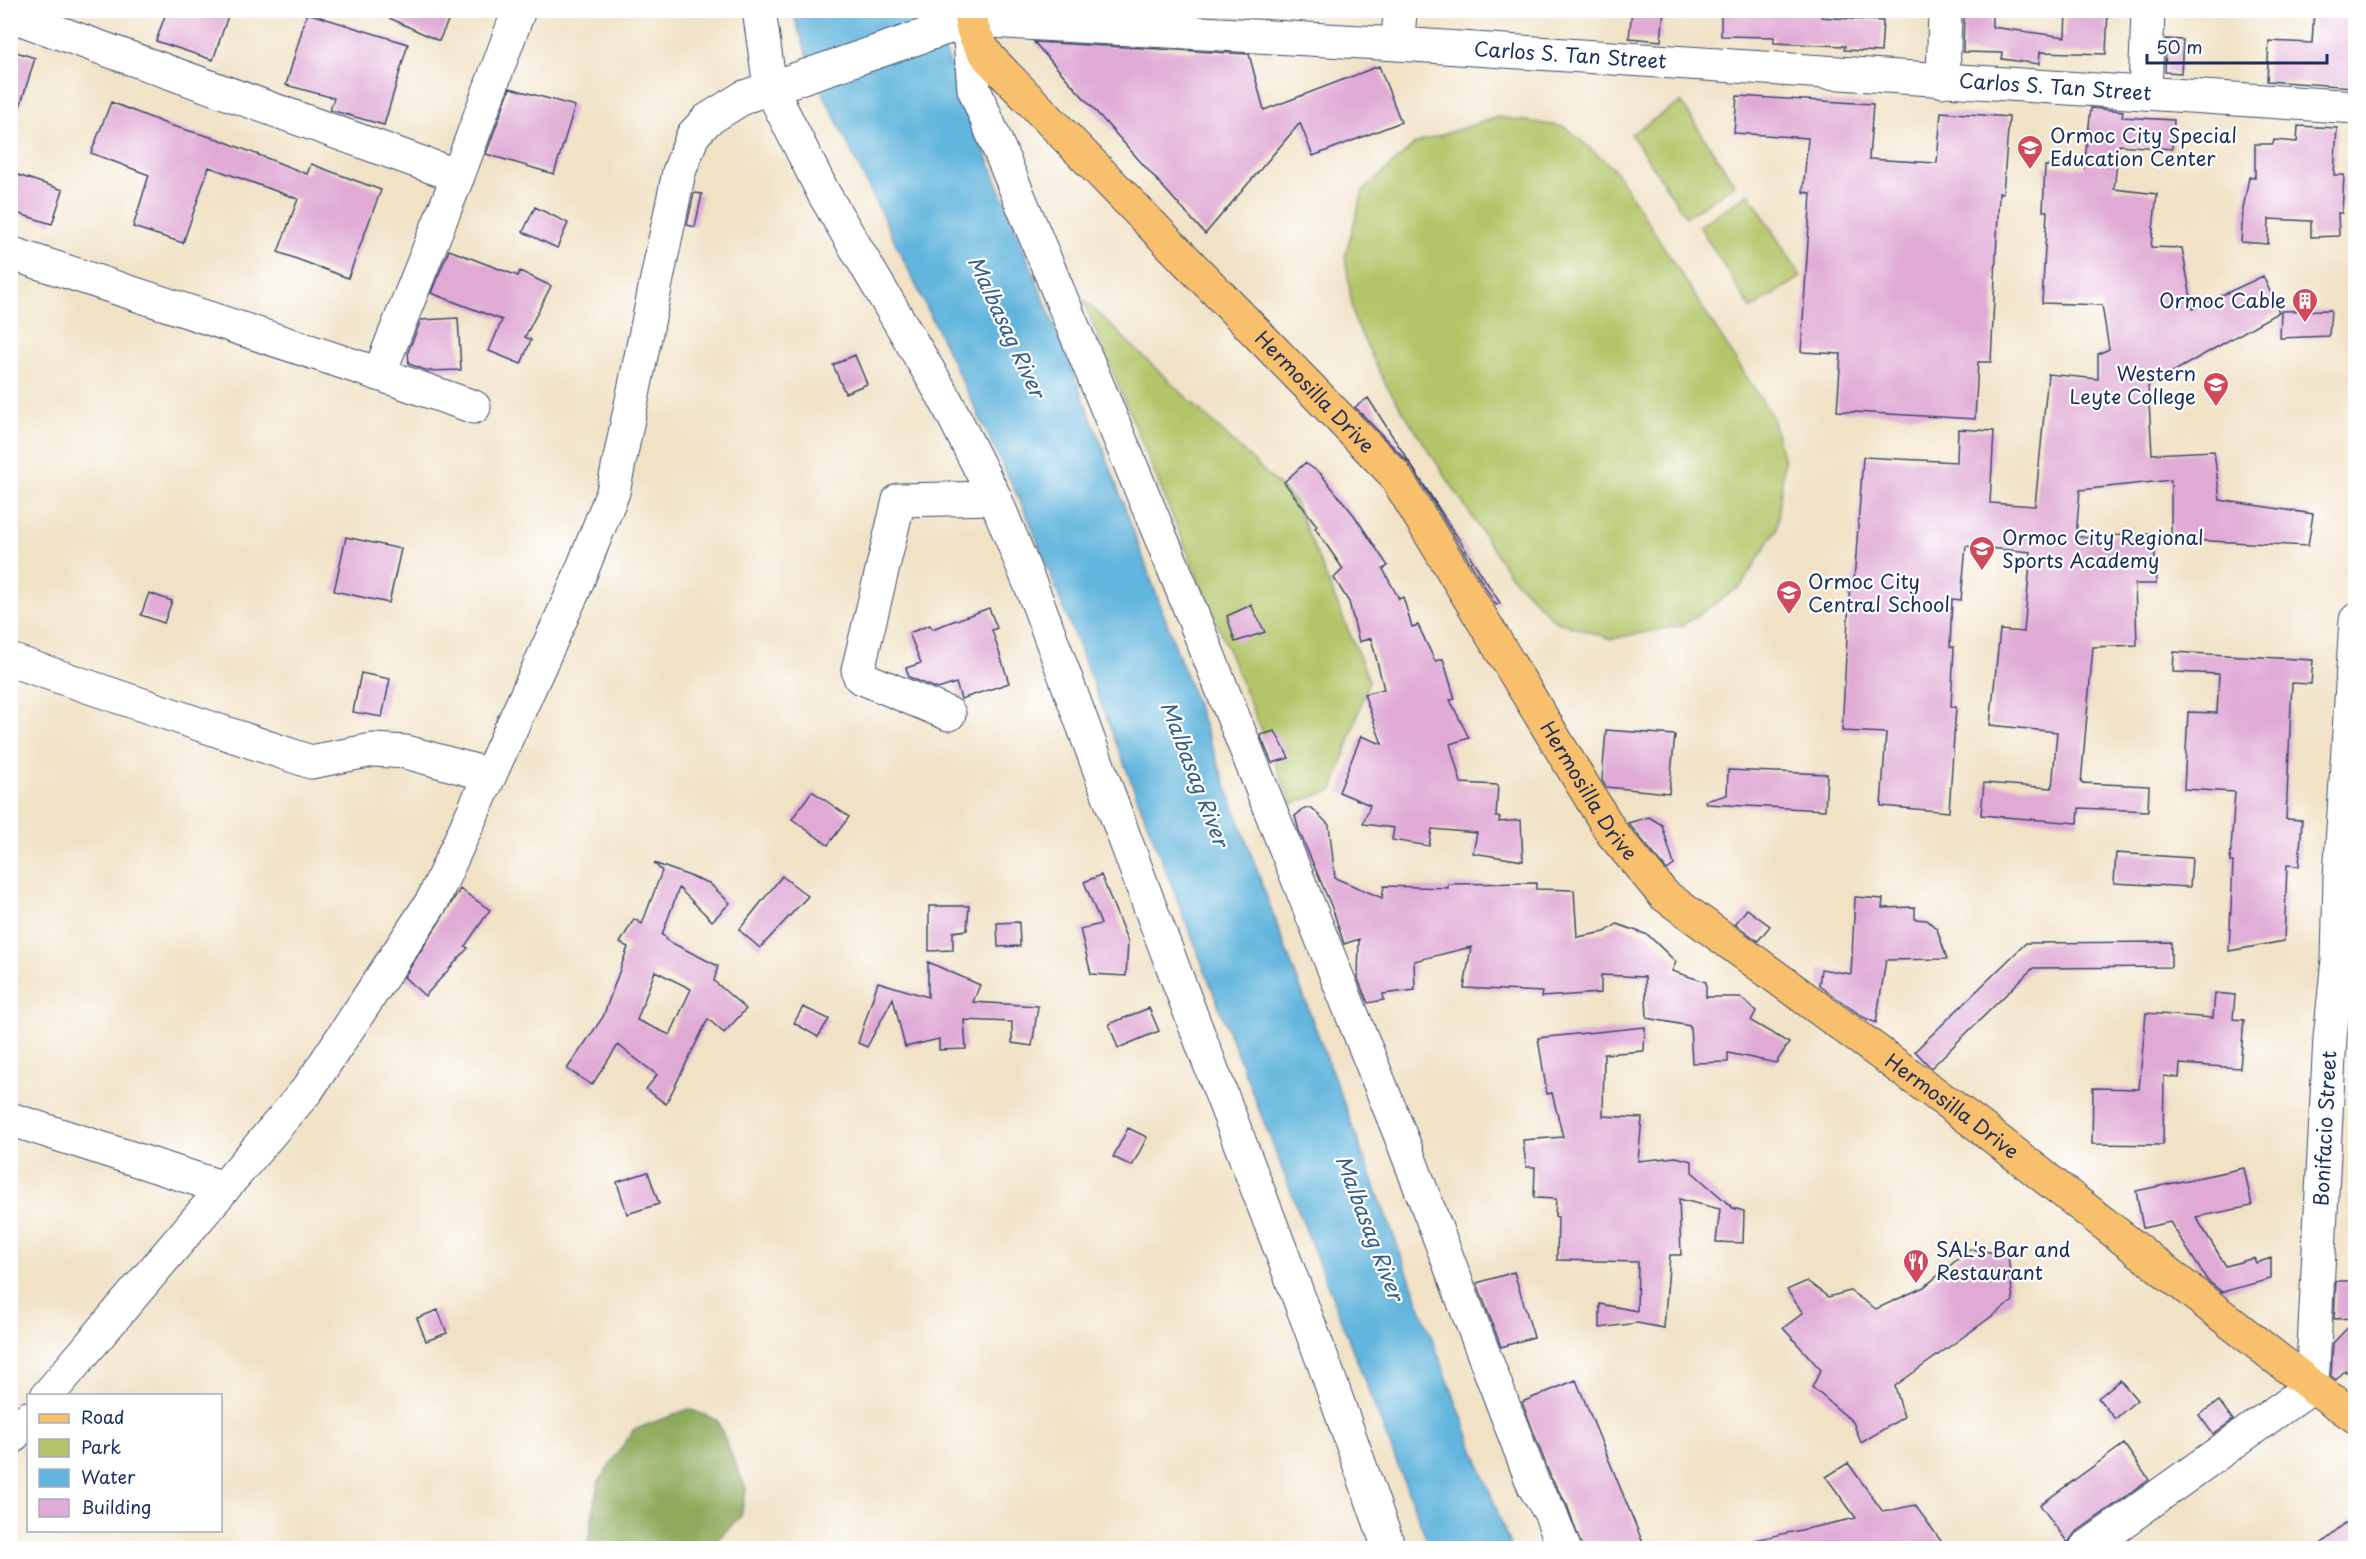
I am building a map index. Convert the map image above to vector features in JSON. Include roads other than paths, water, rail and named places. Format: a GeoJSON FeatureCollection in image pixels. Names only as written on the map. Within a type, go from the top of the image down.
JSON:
{"type":"FeatureCollection","features":[{"type":"Feature","properties":{"kind":"main road","name":"Hermosilla Drive"},"geometry":{"type":"LineString","coordinates":[[962,18],[990,59],[1394,474],[1612,833],[1664,895],[1978,1125],[2312,1386],[2355,1417]]}},
{"type":"Feature","properties":{"kind":"street"},"geometry":{"type":"LineString","coordinates":[[379,374],[458,176],[519,10]]}},
{"type":"Feature","properties":{"kind":"street"},"geometry":{"type":"LineString","coordinates":[[759,10],[782,84],[824,194],[944,397],[995,498],[1039,606],[1153,915],[1323,1361],[1389,1548]]}},
{"type":"Feature","properties":{"kind":"street"},"geometry":{"type":"LineString","coordinates":[[1398,44],[1400,10]]}},
{"type":"Feature","properties":{"kind":"street"},"geometry":{"type":"LineString","coordinates":[[1943,81],[1945,10]]}},
{"type":"Feature","properties":{"kind":"street"},"geometry":{"type":"LineString","coordinates":[[2145,93],[2148,10]]}},
{"type":"Feature","properties":{"kind":"street"},"geometry":{"type":"LineString","coordinates":[[10,15],[458,176]]}},
{"type":"Feature","properties":{"kind":"street"},"geometry":{"type":"LineString","coordinates":[[962,18],[974,89],[1174,569],[1403,1142],[1534,1486],[1550,1512],[1564,1548]]}},
{"type":"Feature","properties":{"kind":"street","name":"Carlos S. Tan Street"},"geometry":{"type":"LineString","coordinates":[[48,1394],[308,1089],[433,900],[574,591],[613,492],[686,151],[693,135],[707,120],[744,97],[962,18],[2355,106]]}},
{"type":"Feature","properties":{"kind":"street"},"geometry":{"type":"LineString","coordinates":[[10,253],[474,407]]}},
{"type":"Feature","properties":{"kind":"street"},"geometry":{"type":"LineString","coordinates":[[949,714],[860,677],[858,670],[899,500],[995,498]]}},
{"type":"Feature","properties":{"kind":"street","name":"Bonifacio Street"},"geometry":{"type":"LineString","coordinates":[[2312,1386],[2343,1037],[2338,960],[2340,878],[2355,620]]}},
{"type":"Feature","properties":{"kind":"street"},"geometry":{"type":"LineString","coordinates":[[10,660],[312,762],[373,750],[406,752],[490,775]]}},
{"type":"Feature","properties":{"kind":"street"},"geometry":{"type":"LineString","coordinates":[[10,1119],[224,1188]]}},
{"type":"Feature","properties":{"kind":"street"},"geometry":{"type":"LineString","coordinates":[[2086,1548],[2312,1386]]}},
{"type":"Feature","properties":{"kind":"street"},"geometry":{"type":"LineString","coordinates":[[10,1439],[27,1419]]}},
{"type":"Feature","properties":{"kind":"water","name":"Malbasag River"},"geometry":{"type":"Polygon","coordinates":[[[792,11],[929,11],[1103,448],[1282,939],[1511,1548],[1430,1548],[1030,522],[814,74],[792,11]]]}},
{"type":"Feature","properties":{"kind":"place","name":"Ormoc City Special Education Center"},"geometry":{"type":"Point","coordinates":[2030,171]}},
{"type":"Feature","properties":{"kind":"place","name":"Ormoc Cable"},"geometry":{"type":"Point","coordinates":[2305,324]}},
{"type":"Feature","properties":{"kind":"place","name":"Western Leyte College"},"geometry":{"type":"Point","coordinates":[2216,408]}},
{"type":"Feature","properties":{"kind":"place","name":"Ormoc City Regional Sports Academy"},"geometry":{"type":"Point","coordinates":[1982,572]}},
{"type":"Feature","properties":{"kind":"place","name":"Ormoc City Central School"},"geometry":{"type":"Point","coordinates":[1789,616]}},
{"type":"Feature","properties":{"kind":"place","name":"SAL's Bar and Restaurant"},"geometry":{"type":"Point","coordinates":[1916,1285]}}]}
